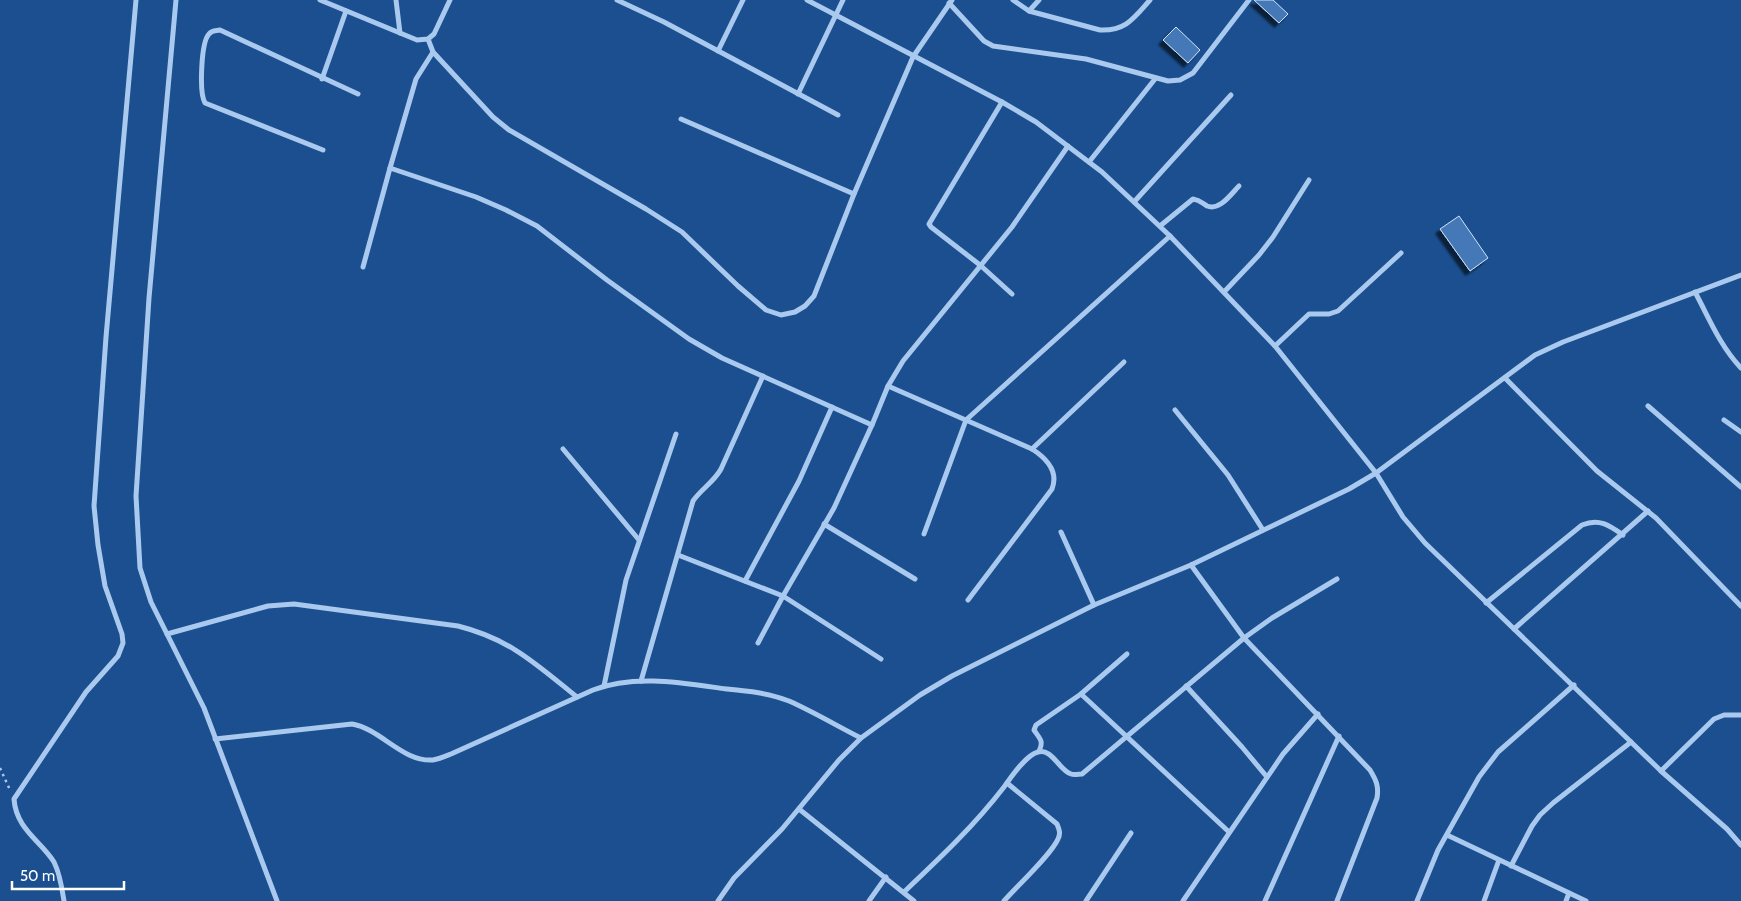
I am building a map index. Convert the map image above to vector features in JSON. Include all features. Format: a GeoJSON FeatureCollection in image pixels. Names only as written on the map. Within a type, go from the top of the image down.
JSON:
{"type":"FeatureCollection","features":[{"type":"Feature","properties":{"kind":"street"},"geometry":{"type":"LineString","coordinates":[[64,901],[54,863],[24,826],[14,805],[14,800],[86,692],[118,656],[123,643],[122,634],[105,586],[94,506],[106,338],[136,0]]}},
{"type":"Feature","properties":{"kind":"street"},"geometry":{"type":"LineString","coordinates":[[176,0],[149,298],[136,496],[140,568],[152,602],[204,708],[277,901]]}},
{"type":"Feature","properties":{"kind":"street"},"geometry":{"type":"LineString","coordinates":[[320,0],[417,40],[428,39],[439,27],[450,0]]}},
{"type":"Feature","properties":{"kind":"street"},"geometry":{"type":"LineString","coordinates":[[396,0],[400,33]]}},
{"type":"Feature","properties":{"kind":"street"},"geometry":{"type":"LineString","coordinates":[[617,0],[664,22],[838,115]]}},
{"type":"Feature","properties":{"kind":"street"},"geometry":{"type":"LineString","coordinates":[[718,51],[743,0]]}},
{"type":"Feature","properties":{"kind":"street"},"geometry":{"type":"LineString","coordinates":[[807,0],[1002,102],[1036,122],[1102,172],[1170,236],[1275,346],[1376,473],[1402,517],[1414,531],[1661,771],[1727,828],[1741,845]]}},
{"type":"Feature","properties":{"kind":"street"},"geometry":{"type":"LineString","coordinates":[[798,94],[843,0]]}},
{"type":"Feature","properties":{"kind":"street"},"geometry":{"type":"LineString","coordinates":[[1013,0],[1029,11],[1100,30],[1120,28],[1127,24],[1150,0]]}},
{"type":"Feature","properties":{"kind":"street"},"geometry":{"type":"LineString","coordinates":[[1029,11],[1039,0]]}},
{"type":"Feature","properties":{"kind":"street"},"geometry":{"type":"LineString","coordinates":[[428,39],[432,52],[493,117],[509,130],[646,209],[682,232],[766,310],[781,315],[795,312],[805,306],[814,296],[854,194],[913,57],[951,2],[984,41],[993,46],[1086,60],[1168,81],[1180,80],[1193,73],[1249,0]]}},
{"type":"Feature","properties":{"kind":"street"},"geometry":{"type":"LineString","coordinates":[[322,79],[346,11]]}},
{"type":"Feature","properties":{"kind":"street"},"geometry":{"type":"LineString","coordinates":[[323,150],[205,103],[201,90],[205,41],[209,34],[220,30],[322,79],[358,94]]}},
{"type":"Feature","properties":{"kind":"street"},"geometry":{"type":"LineString","coordinates":[[363,267],[416,79],[432,52]]}},
{"type":"Feature","properties":{"kind":"street"},"geometry":{"type":"LineString","coordinates":[[1089,162],[1155,79]]}},
{"type":"Feature","properties":{"kind":"street"},"geometry":{"type":"LineString","coordinates":[[1134,202],[1231,94]]}},
{"type":"Feature","properties":{"kind":"street"},"geometry":{"type":"LineString","coordinates":[[1002,102],[930,224],[931,227],[980,265],[1012,294]]}},
{"type":"Feature","properties":{"kind":"street"},"geometry":{"type":"LineString","coordinates":[[681,119],[854,194]]}},
{"type":"Feature","properties":{"kind":"street"},"geometry":{"type":"LineString","coordinates":[[758,642],[834,508],[888,386],[903,360],[1012,227],[1068,146]]}},
{"type":"Feature","properties":{"kind":"street"},"geometry":{"type":"LineString","coordinates":[[390,168],[476,197],[537,226],[607,280],[689,339],[722,358],[872,425]]}},
{"type":"Feature","properties":{"kind":"street"},"geometry":{"type":"LineString","coordinates":[[1224,292],[1259,256],[1309,180]]}},
{"type":"Feature","properties":{"kind":"street"},"geometry":{"type":"LineString","coordinates":[[1160,226],[1193,199],[1212,207],[1218,206],[1239,186]]}},
{"type":"Feature","properties":{"kind":"street"},"geometry":{"type":"LineString","coordinates":[[924,534],[966,420],[1170,236]]}},
{"type":"Feature","properties":{"kind":"street"},"geometry":{"type":"LineString","coordinates":[[1275,346],[1309,314],[1329,314],[1338,311],[1401,253]]}},
{"type":"Feature","properties":{"kind":"street"},"geometry":{"type":"LineString","coordinates":[[718,901],[734,878],[799,809],[861,738],[920,695],[952,676],[1094,605],[1191,565],[1349,489],[1376,473],[1535,355],[1563,342],[1741,275]]}},
{"type":"Feature","properties":{"kind":"street"},"geometry":{"type":"LineString","coordinates":[[1695,292],[1722,344],[1731,358],[1741,368]]}},
{"type":"Feature","properties":{"kind":"street"},"geometry":{"type":"LineString","coordinates":[[1032,449],[1124,362]]}},
{"type":"Feature","properties":{"kind":"street"},"geometry":{"type":"LineString","coordinates":[[641,681],[693,501],[698,493],[716,478],[722,469],[763,376]]}},
{"type":"Feature","properties":{"kind":"street"},"geometry":{"type":"LineString","coordinates":[[1505,378],[1597,471],[1656,518],[1741,606]]}},
{"type":"Feature","properties":{"kind":"street"},"geometry":{"type":"LineString","coordinates":[[888,386],[1032,449],[1050,465],[1054,477],[1052,489],[968,600]]}},
{"type":"Feature","properties":{"kind":"street"},"geometry":{"type":"LineString","coordinates":[[1648,406],[1741,487]]}},
{"type":"Feature","properties":{"kind":"street"},"geometry":{"type":"LineString","coordinates":[[745,581],[799,481],[832,407]]}},
{"type":"Feature","properties":{"kind":"street"},"geometry":{"type":"LineString","coordinates":[[1175,410],[1228,475],[1263,530]]}},
{"type":"Feature","properties":{"kind":"street"},"geometry":{"type":"LineString","coordinates":[[1724,420],[1741,432]]}},
{"type":"Feature","properties":{"kind":"street"},"geometry":{"type":"LineString","coordinates":[[604,686],[626,580],[676,434]]}},
{"type":"Feature","properties":{"kind":"street"},"geometry":{"type":"LineString","coordinates":[[563,449],[639,540]]}},
{"type":"Feature","properties":{"kind":"street"},"geometry":{"type":"LineString","coordinates":[[1514,629],[1648,511]]}},
{"type":"Feature","properties":{"kind":"street"},"geometry":{"type":"LineString","coordinates":[[1486,603],[1582,524],[1596,521],[1606,523],[1623,535]]}},
{"type":"Feature","properties":{"kind":"street"},"geometry":{"type":"LineString","coordinates":[[824,524],[915,579]]}},
{"type":"Feature","properties":{"kind":"street"},"geometry":{"type":"LineString","coordinates":[[1061,532],[1094,605]]}},
{"type":"Feature","properties":{"kind":"street"},"geometry":{"type":"LineString","coordinates":[[678,555],[783,596],[881,659]]}},
{"type":"Feature","properties":{"kind":"street"},"geometry":{"type":"LineString","coordinates":[[1191,565],[1244,638],[1370,770],[1379,788],[1377,798],[1337,901]]}},
{"type":"Feature","properties":{"kind":"street"},"geometry":{"type":"LineString","coordinates":[[904,892],[960,840],[1031,754],[1039,751],[1048,753],[1062,769],[1072,774],[1082,774],[1244,638],[1272,618],[1337,579]]}},
{"type":"Feature","properties":{"kind":"street"},"geometry":{"type":"LineString","coordinates":[[167,634],[268,606],[294,604],[458,626],[481,632],[524,654],[577,697]]}},
{"type":"Feature","properties":{"kind":"street"},"geometry":{"type":"LineString","coordinates":[[1039,751],[1042,740],[1034,730],[1036,725],[1081,694],[1127,654]]}},
{"type":"Feature","properties":{"kind":"street"},"geometry":{"type":"LineString","coordinates":[[215,739],[352,724],[367,729],[411,756],[435,760],[604,686],[641,681],[688,684],[765,694],[789,701],[861,738]]}},
{"type":"Feature","properties":{"kind":"street"},"geometry":{"type":"LineString","coordinates":[[1417,901],[1438,850],[1487,764],[1574,685]]}},
{"type":"Feature","properties":{"kind":"street"},"geometry":{"type":"LineString","coordinates":[[1186,686],[1267,777]]}},
{"type":"Feature","properties":{"kind":"street"},"geometry":{"type":"LineString","coordinates":[[1081,694],[1229,832]]}},
{"type":"Feature","properties":{"kind":"street"},"geometry":{"type":"LineString","coordinates":[[1182,901],[1283,754],[1318,714]]}},
{"type":"Feature","properties":{"kind":"street"},"geometry":{"type":"LineString","coordinates":[[1661,771],[1714,719],[1724,715],[1741,715]]}},
{"type":"Feature","properties":{"kind":"street"},"geometry":{"type":"LineString","coordinates":[[1265,901],[1339,736]]}},
{"type":"Feature","properties":{"kind":"street"},"geometry":{"type":"LineString","coordinates":[[1511,866],[1532,826],[1540,815],[1632,742]]}},
{"type":"Feature","properties":{"kind":"street"},"geometry":{"type":"LineString","coordinates":[[1004,901],[1053,848],[1059,838],[1060,830],[1057,824],[1007,783]]}},
{"type":"Feature","properties":{"kind":"street"},"geometry":{"type":"LineString","coordinates":[[799,809],[914,901]]}},
{"type":"Feature","properties":{"kind":"street"},"geometry":{"type":"LineString","coordinates":[[1086,901],[1131,833]]}},
{"type":"Feature","properties":{"kind":"street"},"geometry":{"type":"LineString","coordinates":[[1446,835],[1586,901]]}},
{"type":"Feature","properties":{"kind":"street"},"geometry":{"type":"LineString","coordinates":[[1484,901],[1499,860]]}},
{"type":"Feature","properties":{"kind":"street"},"geometry":{"type":"LineString","coordinates":[[869,901],[886,877]]}},
{"type":"Feature","properties":{"kind":"street"},"geometry":{"type":"LineString","coordinates":[[1566,901],[1569,893]]}},
{"type":"Feature","properties":{"kind":"path"},"geometry":{"type":"LineString","coordinates":[[0,768],[14,800]]}},
{"type":"Feature","properties":{"kind":"building"},"geometry":{"type":"Polygon","coordinates":[[[1254,0],[1273,0],[1288,14],[1279,23],[1254,0]]]}},
{"type":"Feature","properties":{"kind":"building"},"geometry":{"type":"Polygon","coordinates":[[[1176,27],[1200,50],[1188,63],[1163,40],[1176,27]]]}},
{"type":"Feature","properties":{"kind":"building"},"geometry":{"type":"Polygon","coordinates":[[[1459,216],[1488,258],[1470,271],[1440,229],[1459,216]]]}}]}
